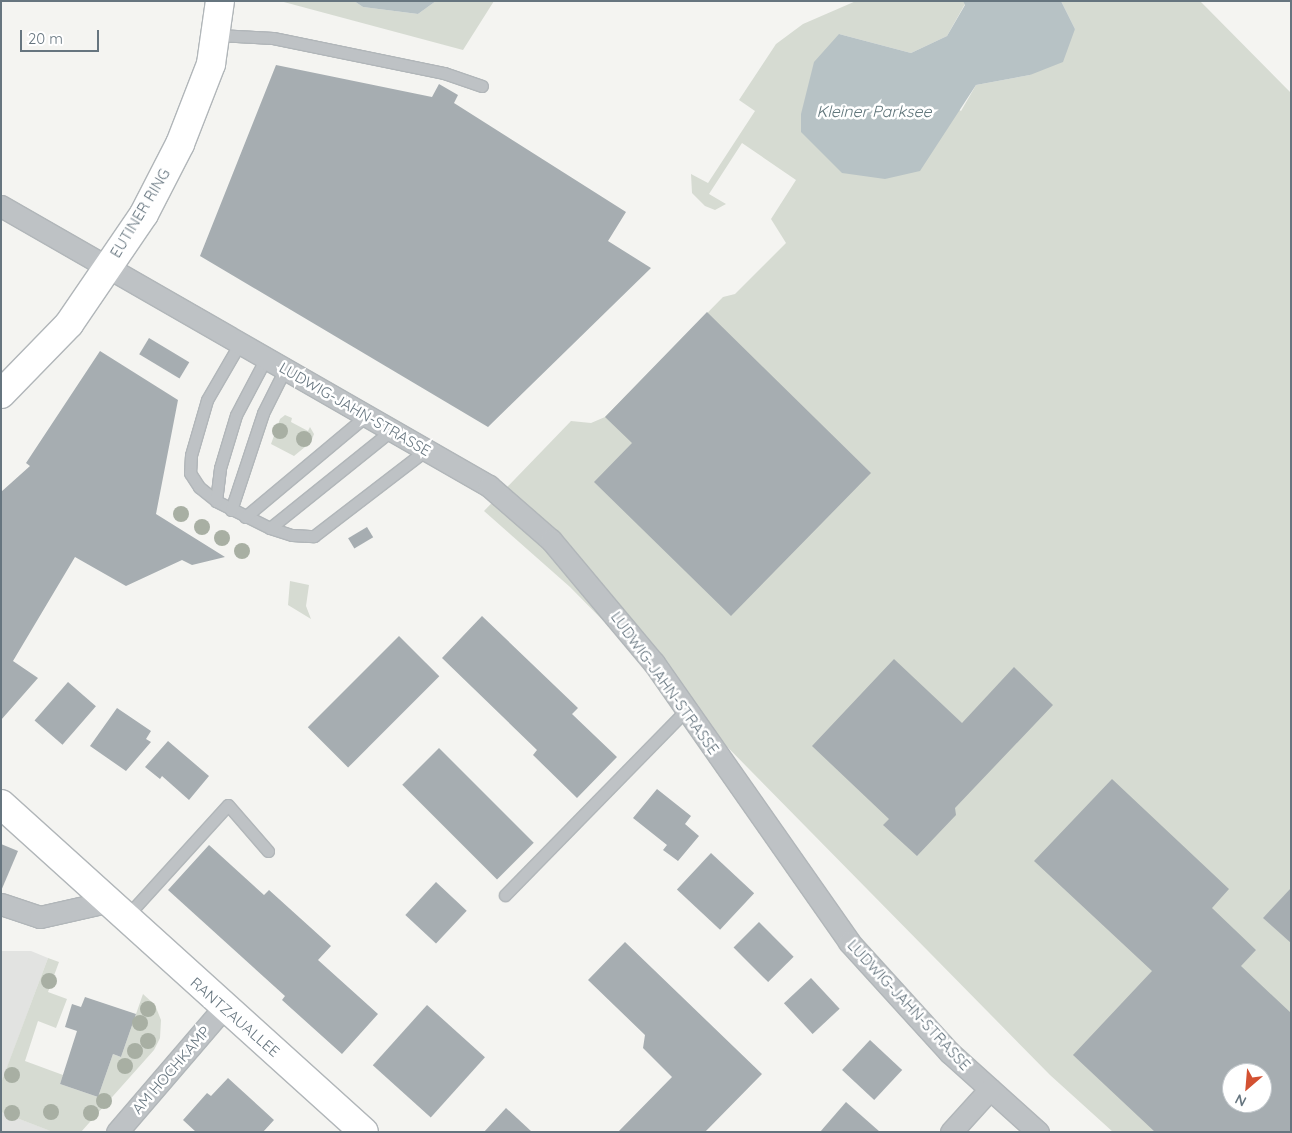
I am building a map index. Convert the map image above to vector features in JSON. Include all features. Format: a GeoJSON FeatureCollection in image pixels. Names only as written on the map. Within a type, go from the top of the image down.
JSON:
{"type":"FeatureCollection","features":[{"type":"Feature","properties":{"kind":"main road","name":"EUTINER RING"},"geometry":{"type":"LineString","coordinates":[[1,394],[69,324],[144,214],[180,144],[211,64],[218,35],[220,1]]}},
{"type":"Feature","properties":{"kind":"main road","name":"RANTZAUALLEE"},"geometry":{"type":"LineString","coordinates":[[1,804],[116,910],[364,1132]]}},
{"type":"Feature","properties":{"kind":"street","name":"LUDWIG-JAHN-STRASSE"},"geometry":{"type":"LineString","coordinates":[[1,206],[488,486],[551,540],[614,612],[686,710],[849,942],[949,1052],[1038,1132]]}},
{"type":"Feature","properties":{"kind":"street"},"geometry":{"type":"LineString","coordinates":[[1,904],[40,917],[116,910]]}},
{"type":"Feature","properties":{"kind":"street","name":"AM HOCHKAMP"},"geometry":{"type":"LineString","coordinates":[[117,1132],[224,1007]]}},
{"type":"Feature","properties":{"kind":"street"},"geometry":{"type":"LineString","coordinates":[[951,1132],[990,1089]]}},
{"type":"Feature","properties":{"kind":"lane"},"geometry":{"type":"LineString","coordinates":[[218,35],[273,38],[444,72],[482,86]]}},
{"type":"Feature","properties":{"kind":"lane"},"geometry":{"type":"LineString","coordinates":[[240,342],[207,400],[191,455],[190,473],[199,488],[216,501],[270,528],[292,535],[314,536],[426,450]]}},
{"type":"Feature","properties":{"kind":"lane"},"geometry":{"type":"LineString","coordinates":[[216,501],[220,468],[236,415],[266,358]]}},
{"type":"Feature","properties":{"kind":"lane"},"geometry":{"type":"LineString","coordinates":[[232,510],[263,413],[285,369]]}},
{"type":"Feature","properties":{"kind":"lane"},"geometry":{"type":"LineString","coordinates":[[245,517],[366,416]]}},
{"type":"Feature","properties":{"kind":"lane"},"geometry":{"type":"LineString","coordinates":[[270,528],[392,430]]}},
{"type":"Feature","properties":{"kind":"lane"},"geometry":{"type":"LineString","coordinates":[[506,895],[686,710]]}},
{"type":"Feature","properties":{"kind":"lane"},"geometry":{"type":"LineString","coordinates":[[116,910],[228,804],[268,851]]}},
{"type":"Feature","properties":{"kind":"shaded area"},"geometry":{"type":"Polygon","coordinates":[[[280,1],[354,1],[363,7],[418,14],[436,1],[494,1],[463,50],[280,1]]]}},
{"type":"Feature","properties":{"kind":"shaded area"},"geometry":{"type":"Polygon","coordinates":[[[856,1],[963,1],[965,4],[947,36],[911,53],[839,34],[961,111],[976,85],[1030,75],[1075,29],[1061,1],[1200,1],[1291,93],[1291,1132],[1113,1132],[1050,1075],[570,587],[484,511],[571,421],[591,423],[605,417],[723,297],[735,294],[786,243],[771,219],[796,180],[742,143],[709,194],[726,204],[715,210],[705,206],[692,193],[691,174],[708,183],[755,111],[739,100],[776,44],[803,24],[856,1]]]}},
{"type":"Feature","properties":{"kind":"shaded area"},"geometry":{"type":"Polygon","coordinates":[[[285,415],[292,418],[291,422],[308,431],[310,427],[314,434],[311,442],[294,456],[271,444],[280,419],[285,415]]]}},
{"type":"Feature","properties":{"kind":"shaded area"},"geometry":{"type":"Polygon","coordinates":[[[290,581],[309,585],[306,606],[311,619],[288,605],[290,581]]]}},
{"type":"Feature","properties":{"kind":"shaded area"},"geometry":{"type":"Polygon","coordinates":[[[1,951],[31,951],[48,958],[1,1084],[1,951]]]}},
{"type":"Feature","properties":{"kind":"shaded area"},"geometry":{"type":"Polygon","coordinates":[[[48,958],[59,962],[48,992],[67,999],[56,1028],[38,1021],[25,1061],[63,1075],[60,1084],[98,1097],[113,1054],[121,1057],[143,994],[155,1005],[161,1020],[160,1038],[154,1050],[81,1132],[53,1132],[1,1112],[1,1083],[48,958]]]}},
{"type":"Feature","properties":{"kind":"shaded area"},"geometry":{"type":"Polygon","coordinates":[[[1,1112],[51,1131],[53,1132],[1,1132],[1,1112]]]}},
{"type":"Feature","properties":{"kind":"water"},"geometry":{"type":"Polygon","coordinates":[[[354,1],[436,1],[418,14],[363,7],[354,1]]]}},
{"type":"Feature","properties":{"kind":"water","name":"Kleiner Parksee"},"geometry":{"type":"Polygon","coordinates":[[[963,1],[1061,1],[1075,29],[1063,62],[1030,75],[976,85],[920,171],[885,179],[842,173],[801,132],[801,114],[814,62],[839,34],[911,53],[947,36],[965,5],[963,1]]]}},
{"type":"Feature","properties":{"kind":"building"},"geometry":{"type":"Polygon","coordinates":[[[276,65],[432,97],[439,84],[458,95],[454,103],[626,212],[608,241],[651,268],[488,427],[200,256],[276,65]]]}},
{"type":"Feature","properties":{"kind":"building"},"geometry":{"type":"Polygon","coordinates":[[[707,312],[871,473],[731,616],[594,482],[632,443],[605,417],[707,312]]]}},
{"type":"Feature","properties":{"kind":"building"},"geometry":{"type":"Polygon","coordinates":[[[149,338],[189,362],[180,378],[139,354],[149,338]]]}},
{"type":"Feature","properties":{"kind":"building"},"geometry":{"type":"Polygon","coordinates":[[[100,351],[178,400],[156,514],[225,557],[192,565],[182,560],[126,586],[75,557],[13,661],[38,678],[1,720],[1,492],[30,466],[26,463],[100,351]]]}},
{"type":"Feature","properties":{"kind":"building"},"geometry":{"type":"Polygon","coordinates":[[[367,527],[373,537],[354,549],[348,538],[367,527]]]}},
{"type":"Feature","properties":{"kind":"building"},"geometry":{"type":"Polygon","coordinates":[[[482,616],[578,708],[572,714],[617,757],[577,798],[533,755],[537,750],[442,658],[482,616]]]}},
{"type":"Feature","properties":{"kind":"building"},"geometry":{"type":"Polygon","coordinates":[[[399,636],[439,676],[348,768],[308,727],[399,636]]]}},
{"type":"Feature","properties":{"kind":"building"},"geometry":{"type":"Polygon","coordinates":[[[894,659],[962,723],[1014,667],[1053,705],[955,808],[956,815],[917,856],[883,825],[889,819],[812,746],[894,659]]]}},
{"type":"Feature","properties":{"kind":"building"},"geometry":{"type":"Polygon","coordinates":[[[68,682],[96,706],[62,745],[35,720],[68,682]]]}},
{"type":"Feature","properties":{"kind":"building"},"geometry":{"type":"Polygon","coordinates":[[[117,708],[151,731],[146,739],[151,742],[126,771],[90,746],[117,708]]]}},
{"type":"Feature","properties":{"kind":"building"},"geometry":{"type":"Polygon","coordinates":[[[168,741],[209,776],[189,800],[162,776],[160,779],[145,767],[168,741]]]}},
{"type":"Feature","properties":{"kind":"building"},"geometry":{"type":"Polygon","coordinates":[[[439,748],[534,843],[497,880],[402,785],[439,748]]]}},
{"type":"Feature","properties":{"kind":"building"},"geometry":{"type":"Polygon","coordinates":[[[1112,779],[1229,889],[1212,908],[1256,950],[1241,966],[1291,1013],[1291,1132],[1155,1132],[1073,1055],[1152,971],[1034,861],[1112,779]]]}},
{"type":"Feature","properties":{"kind":"building"},"geometry":{"type":"Polygon","coordinates":[[[657,789],[691,816],[685,824],[699,836],[678,861],[663,850],[667,845],[633,818],[657,789]]]}},
{"type":"Feature","properties":{"kind":"building"},"geometry":{"type":"Polygon","coordinates":[[[1,844],[18,851],[1,891],[1,844]]]}},
{"type":"Feature","properties":{"kind":"building"},"geometry":{"type":"Polygon","coordinates":[[[209,845],[264,895],[269,890],[331,946],[318,960],[378,1014],[342,1054],[282,1000],[285,996],[168,890],[209,845]]]}},
{"type":"Feature","properties":{"kind":"building"},"geometry":{"type":"Polygon","coordinates":[[[711,853],[754,893],[720,930],[677,890],[711,853]]]}},
{"type":"Feature","properties":{"kind":"building"},"geometry":{"type":"Polygon","coordinates":[[[436,882],[467,911],[436,944],[405,915],[436,882]]]}},
{"type":"Feature","properties":{"kind":"building"},"geometry":{"type":"Polygon","coordinates":[[[1291,888],[1291,943],[1263,918],[1291,888]]]}},
{"type":"Feature","properties":{"kind":"building"},"geometry":{"type":"Polygon","coordinates":[[[759,922],[794,957],[768,982],[734,947],[759,922]]]}},
{"type":"Feature","properties":{"kind":"building"},"geometry":{"type":"Polygon","coordinates":[[[625,942],[762,1074],[705,1132],[618,1132],[672,1077],[643,1048],[645,1035],[588,980],[625,942]]]}},
{"type":"Feature","properties":{"kind":"building"},"geometry":{"type":"Polygon","coordinates":[[[811,978],[840,1009],[813,1034],[784,1003],[811,978]]]}},
{"type":"Feature","properties":{"kind":"building"},"geometry":{"type":"Polygon","coordinates":[[[85,997],[136,1014],[121,1057],[113,1054],[98,1097],[60,1084],[77,1031],[65,1027],[72,1004],[81,1007],[85,997]]]}},
{"type":"Feature","properties":{"kind":"building"},"geometry":{"type":"Polygon","coordinates":[[[427,1005],[485,1057],[431,1117],[373,1065],[427,1005]]]}},
{"type":"Feature","properties":{"kind":"building"},"geometry":{"type":"Polygon","coordinates":[[[870,1040],[902,1070],[874,1100],[842,1070],[870,1040]]]}},
{"type":"Feature","properties":{"kind":"building"},"geometry":{"type":"Polygon","coordinates":[[[228,1078],[274,1120],[263,1132],[196,1132],[183,1120],[207,1093],[211,1096],[228,1078]]]}},
{"type":"Feature","properties":{"kind":"building"},"geometry":{"type":"Polygon","coordinates":[[[846,1102],[880,1132],[820,1132],[846,1102]]]}},
{"type":"Feature","properties":{"kind":"building"},"geometry":{"type":"Polygon","coordinates":[[[506,1108],[532,1132],[484,1132],[506,1108]]]}}]}
